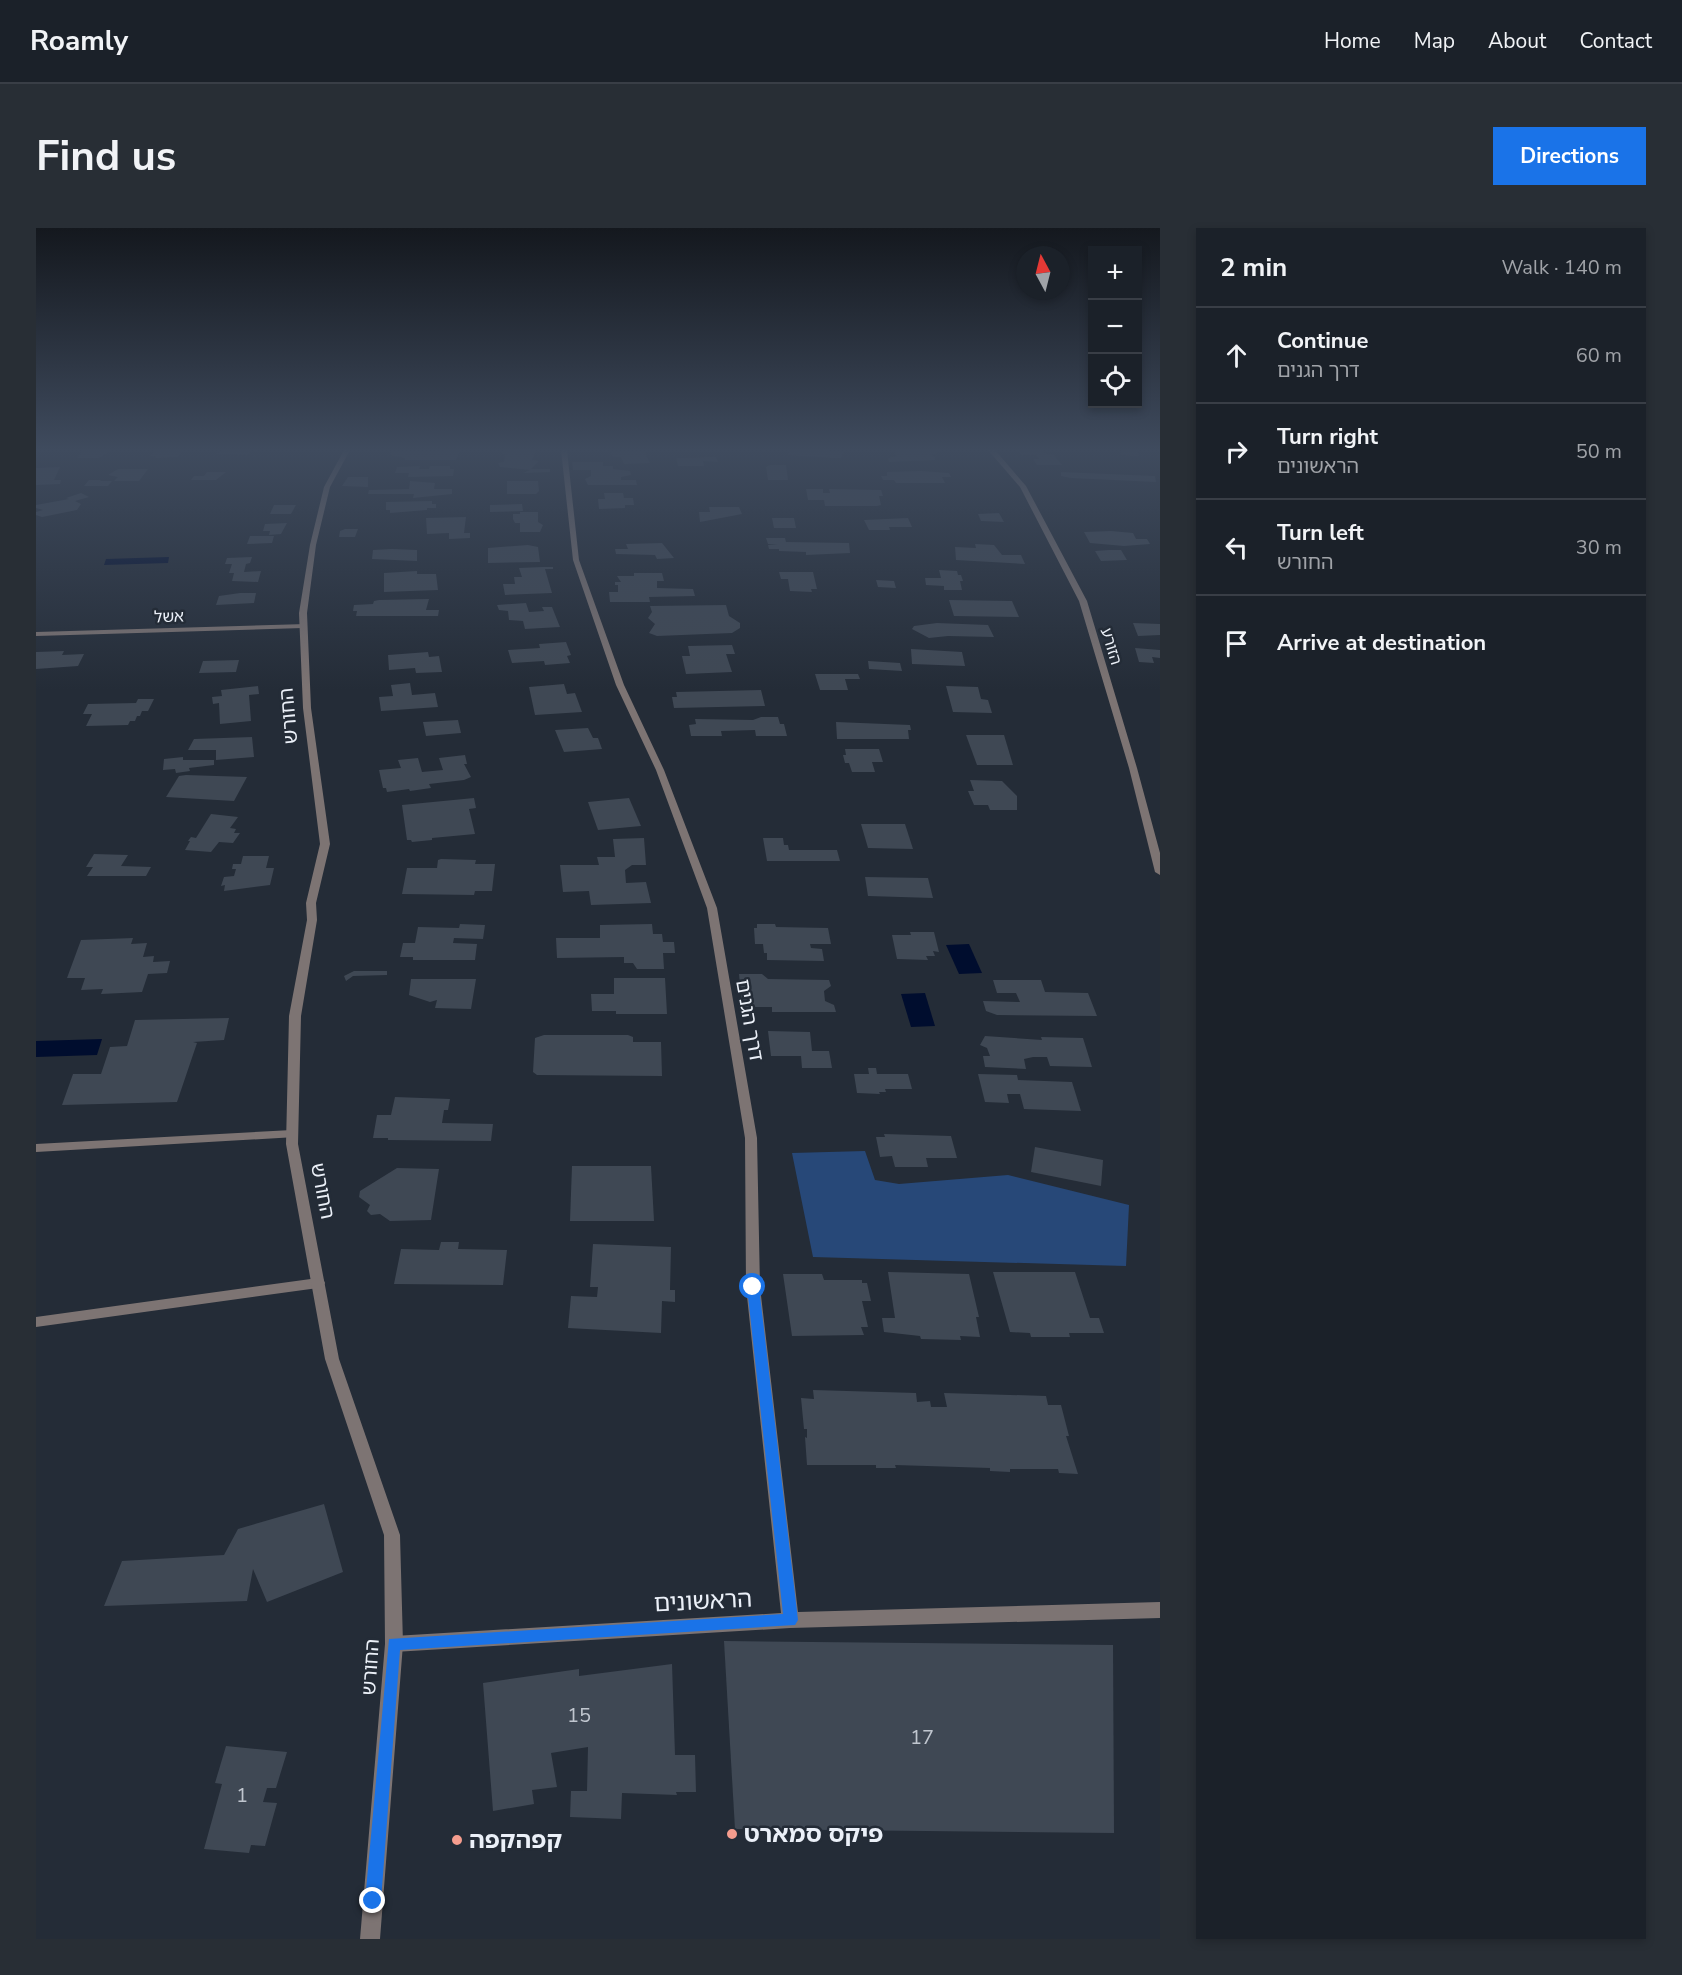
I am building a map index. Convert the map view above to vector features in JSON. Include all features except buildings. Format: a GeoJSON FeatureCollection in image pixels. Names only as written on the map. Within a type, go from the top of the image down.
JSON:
{"type":"FeatureCollection","features":[{"type":"Feature","properties":{"kind":"street","name":"החורש"},"geometry":{"type":"LineString","coordinates":[[316,530],[312,547],[303,626],[307,708],[325,844],[311,903],[312,921],[295,1016],[292,1134],[332,1359],[392,1535],[394,1644],[370,1939]]}},
{"type":"Feature","properties":{"kind":"street","name":"דרך הגנים"},"geometry":{"type":"LineString","coordinates":[[573,530],[576,560],[620,685],[660,770],[712,908],[751,1138],[753,1287],[790,1620]]}},
{"type":"Feature","properties":{"kind":"street","name":"הזורע"},"geometry":{"type":"LineString","coordinates":[[1046,530],[1083,601],[1129,756],[1160,872]]}},
{"type":"Feature","properties":{"kind":"street","name":"אשל"},"geometry":{"type":"LineString","coordinates":[[36,634],[303,626]]}},
{"type":"Feature","properties":{"kind":"street"},"geometry":{"type":"LineString","coordinates":[[36,1149],[292,1134]]}},
{"type":"Feature","properties":{"kind":"street"},"geometry":{"type":"LineString","coordinates":[[36,1322],[318,1283]]}},
{"type":"Feature","properties":{"kind":"street","name":"הראשונים"},"geometry":{"type":"LineString","coordinates":[[394,1644],[790,1620],[1160,1610]]}},
{"type":"Feature","properties":{"kind":"shaded area"},"geometry":{"type":"Polygon","coordinates":[[[169,557],[168,563],[104,565],[106,559],[169,557]]]}},
{"type":"Feature","properties":{"kind":"shaded area"},"geometry":{"type":"Polygon","coordinates":[[[969,944],[982,973],[959,974],[946,945],[969,944]]]}},
{"type":"Feature","properties":{"kind":"shaded area"},"geometry":{"type":"Polygon","coordinates":[[[925,993],[935,1026],[911,1027],[901,994],[925,993]]]}},
{"type":"Feature","properties":{"kind":"shaded area"},"geometry":{"type":"Polygon","coordinates":[[[102,1039],[97,1055],[36,1057],[36,1041],[102,1039]]]}},
{"type":"Feature","properties":{"kind":"shaded area"},"geometry":{"type":"Polygon","coordinates":[[[865,1151],[875,1180],[899,1184],[1008,1175],[1129,1205],[1126,1266],[813,1257],[792,1153],[865,1151]]]}},
{"type":"Feature","properties":{"kind":"place","name":"פיקס סמארט"},"geometry":{"type":"Point","coordinates":[732,1834]}},
{"type":"Feature","properties":{"kind":"place","name":"קפהקפה"},"geometry":{"type":"Point","coordinates":[457,1840]}},
{"type":"Feature","properties":{"kind":"route"},"geometry":{"type":"LineString","coordinates":[[373,1901],[394,1644],[790,1620],[753,1287]]}}]}
